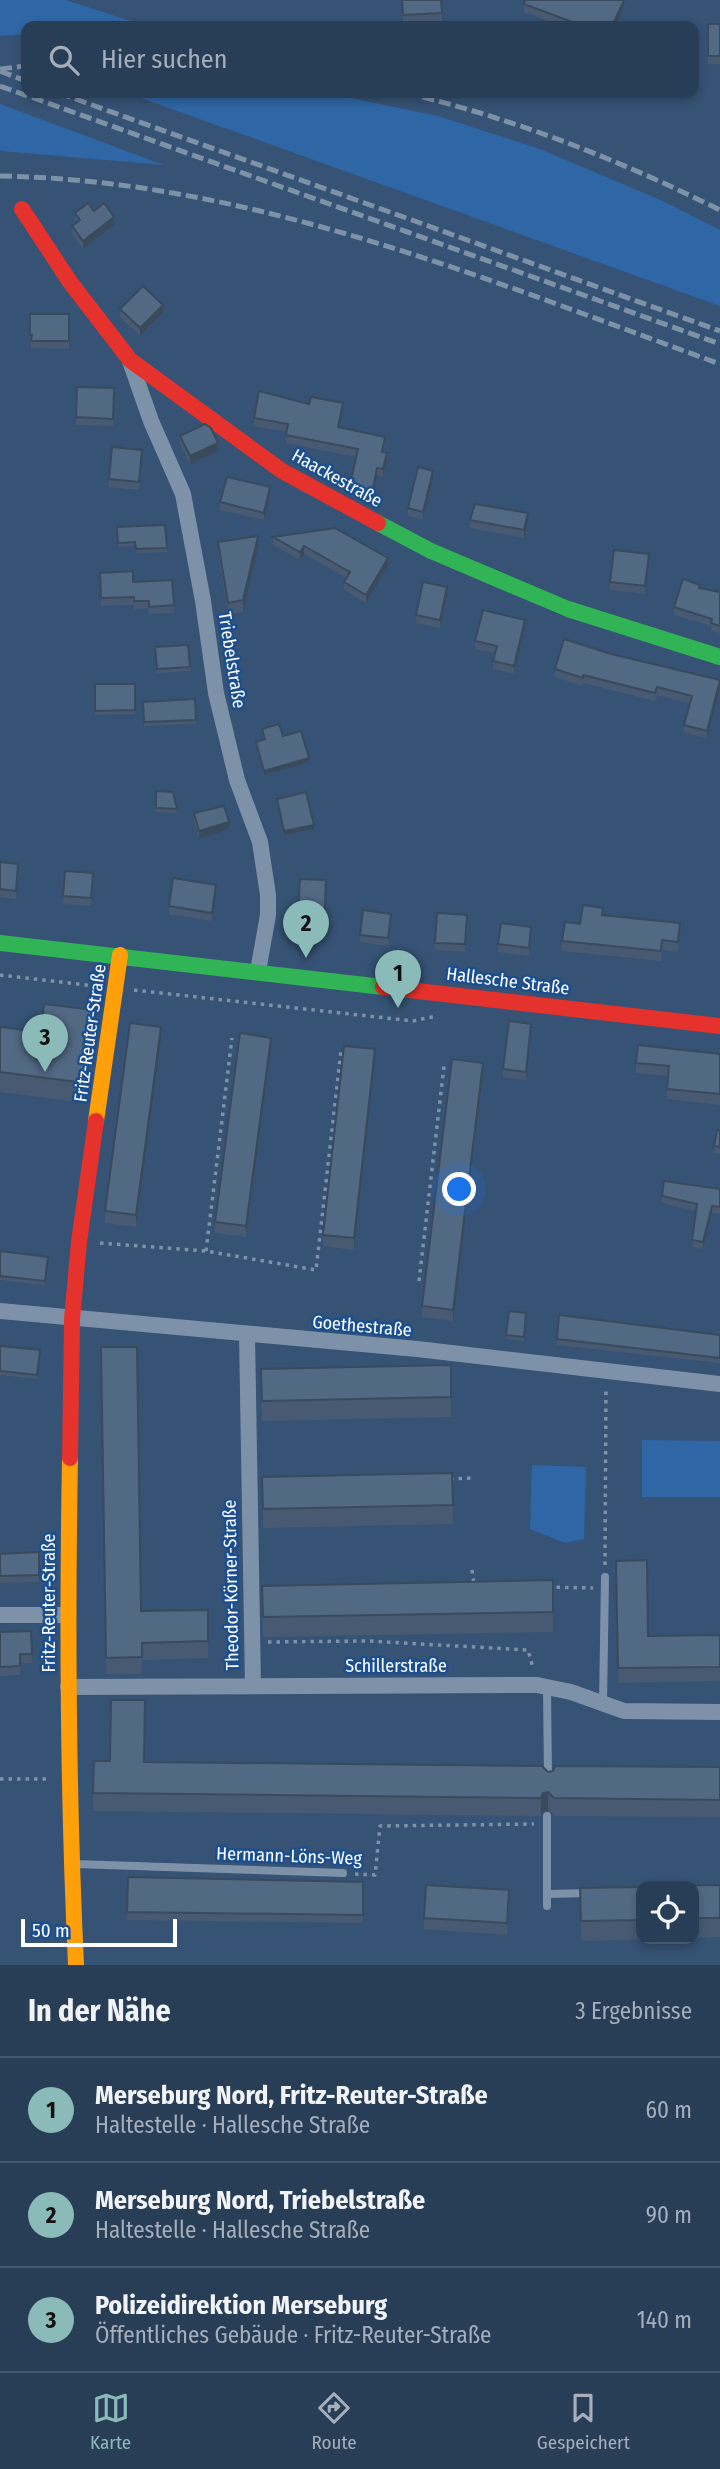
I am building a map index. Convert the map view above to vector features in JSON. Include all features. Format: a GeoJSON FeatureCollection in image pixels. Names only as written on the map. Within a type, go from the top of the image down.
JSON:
{"type":"FeatureCollection","features":[{"type":"Feature","properties":{"kind":"street","name":"Haackestraße"},"geometry":{"type":"LineString","coordinates":[[22,209],[70,282],[130,360],[282,471],[431,551],[568,609],[720,657]]}},
{"type":"Feature","properties":{"kind":"street","name":"Triebelstraße"},"geometry":{"type":"LineString","coordinates":[[130,360],[151,421],[183,494],[203,601],[216,693],[237,780],[261,842],[268,915],[258,971]]}},
{"type":"Feature","properties":{"kind":"street","name":"Hallesche Straße"},"geometry":{"type":"LineString","coordinates":[[0,943],[720,1026]]}},
{"type":"Feature","properties":{"kind":"street","name":"Fritz-Reuter-Straße"},"geometry":{"type":"LineString","coordinates":[[76,1965],[71,1864],[67,1615],[72,1319],[79,1242],[120,955]]}},
{"type":"Feature","properties":{"kind":"street","name":"Goethestraße"},"geometry":{"type":"LineString","coordinates":[[0,1311],[417,1349],[720,1384]]}},
{"type":"Feature","properties":{"kind":"street","name":"Theodor-Körner-Straße"},"geometry":{"type":"LineString","coordinates":[[247,1335],[253,1685]]}},
{"type":"Feature","properties":{"kind":"street"},"geometry":{"type":"LineString","coordinates":[[0,1615],[67,1615]]}},
{"type":"Feature","properties":{"kind":"street","name":"Schillerstraße"},"geometry":{"type":"LineString","coordinates":[[68,1686],[542,1686],[571,1692],[624,1711],[720,1712]]}},
{"type":"Feature","properties":{"kind":"lane"},"geometry":{"type":"LineString","coordinates":[[603,1704],[605,1577]]}},
{"type":"Feature","properties":{"kind":"lane"},"geometry":{"type":"LineString","coordinates":[[542,1686],[548,1783]]}},
{"type":"Feature","properties":{"kind":"lane"},"geometry":{"type":"LineString","coordinates":[[547,1820],[547,1906]]}},
{"type":"Feature","properties":{"kind":"lane","name":"Hermann-Löns-Weg"},"geometry":{"type":"LineString","coordinates":[[71,1864],[342,1873]]}},
{"type":"Feature","properties":{"kind":"lane"},"geometry":{"type":"LineString","coordinates":[[547,1894],[601,1893]]}},
{"type":"Feature","properties":{"kind":"path"},"geometry":{"type":"LineString","coordinates":[[0,975],[413,1021],[445,1014]]}},
{"type":"Feature","properties":{"kind":"path"},"geometry":{"type":"LineString","coordinates":[[206,1251],[232,1038]]}},
{"type":"Feature","properties":{"kind":"path"},"geometry":{"type":"LineString","coordinates":[[79,1242],[206,1251],[316,1270],[341,1051]]}},
{"type":"Feature","properties":{"kind":"path"},"geometry":{"type":"LineString","coordinates":[[419,1281],[444,1066]]}},
{"type":"Feature","properties":{"kind":"path"},"geometry":{"type":"LineString","coordinates":[[605,1577],[606,1371]]}},
{"type":"Feature","properties":{"kind":"path"},"geometry":{"type":"LineString","coordinates":[[443,1479],[471,1478]]}},
{"type":"Feature","properties":{"kind":"path"},"geometry":{"type":"LineString","coordinates":[[472,1570],[474,1585]]}},
{"type":"Feature","properties":{"kind":"path"},"geometry":{"type":"LineString","coordinates":[[540,1587],[605,1588]]}},
{"type":"Feature","properties":{"kind":"path"},"geometry":{"type":"LineString","coordinates":[[252,1643],[368,1641],[528,1650],[542,1686]]}},
{"type":"Feature","properties":{"kind":"path"},"geometry":{"type":"LineString","coordinates":[[0,1779],[69,1779]]}},
{"type":"Feature","properties":{"kind":"path","name":"Hermann-Löns-Weg"},"geometry":{"type":"LineString","coordinates":[[342,1873],[374,1875],[380,1826],[547,1820]]}},
{"type":"Feature","properties":{"kind":"shaded area"},"geometry":{"type":"Polygon","coordinates":[[[0,0],[66,0],[131,21],[21,21],[21,34],[0,36],[0,0]]]}},
{"type":"Feature","properties":{"kind":"shaded area"},"geometry":{"type":"Polygon","coordinates":[[[141,98],[350,98],[438,116],[540,149],[663,201],[720,230],[720,306],[141,98]]]}},
{"type":"Feature","properties":{"kind":"shaded area"},"geometry":{"type":"Polygon","coordinates":[[[0,104],[164,165],[0,151],[0,104]]]}},
{"type":"Feature","properties":{"kind":"shaded area"},"geometry":{"type":"Polygon","coordinates":[[[642,1440],[720,1441],[720,1497],[642,1497],[642,1440]]]}},
{"type":"Feature","properties":{"kind":"shaded area"},"geometry":{"type":"Polygon","coordinates":[[[532,1465],[586,1467],[584,1539],[565,1543],[530,1529],[532,1465]]]}},
{"type":"Feature","properties":{"kind":"building"},"geometry":{"type":"Polygon","coordinates":[[[402,0],[441,0],[442,13],[403,15],[402,0]]]}},
{"type":"Feature","properties":{"kind":"building"},"geometry":{"type":"Polygon","coordinates":[[[525,0],[624,0],[614,21],[569,21],[524,4],[525,0]]]}},
{"type":"Feature","properties":{"kind":"building"},"geometry":{"type":"Polygon","coordinates":[[[708,24],[720,24],[720,56],[708,56],[708,24]]]}},
{"type":"Feature","properties":{"kind":"building"},"geometry":{"type":"Polygon","coordinates":[[[88,203],[94,211],[104,203],[114,217],[83,241],[72,226],[80,220],[75,213],[88,203]]]}},
{"type":"Feature","properties":{"kind":"building"},"geometry":{"type":"Polygon","coordinates":[[[143,286],[163,305],[140,328],[120,309],[143,286]]]}},
{"type":"Feature","properties":{"kind":"building"},"geometry":{"type":"Polygon","coordinates":[[[30,314],[69,314],[69,341],[31,341],[30,314]]]}},
{"type":"Feature","properties":{"kind":"building"},"geometry":{"type":"Polygon","coordinates":[[[77,387],[114,388],[113,419],[76,417],[77,387]]]}},
{"type":"Feature","properties":{"kind":"building"},"geometry":{"type":"Polygon","coordinates":[[[259,391],[309,404],[311,397],[343,403],[338,427],[385,437],[382,452],[387,453],[383,469],[377,468],[372,493],[350,484],[358,449],[286,435],[288,424],[254,418],[259,391]]]}},
{"type":"Feature","properties":{"kind":"building"},"geometry":{"type":"Polygon","coordinates":[[[205,424],[211,428],[218,443],[190,456],[180,436],[205,424]]]}},
{"type":"Feature","properties":{"kind":"building"},"geometry":{"type":"Polygon","coordinates":[[[112,447],[142,450],[139,482],[109,479],[112,447]]]}},
{"type":"Feature","properties":{"kind":"building"},"geometry":{"type":"Polygon","coordinates":[[[418,467],[433,471],[423,512],[408,508],[418,467]]]}},
{"type":"Feature","properties":{"kind":"building"},"geometry":{"type":"Polygon","coordinates":[[[227,477],[270,487],[264,513],[220,502],[227,477]]]}},
{"type":"Feature","properties":{"kind":"building"},"geometry":{"type":"Polygon","coordinates":[[[475,504],[528,513],[524,530],[470,520],[475,504]]]}},
{"type":"Feature","properties":{"kind":"building"},"geometry":{"type":"Polygon","coordinates":[[[165,525],[167,548],[136,549],[135,542],[118,543],[117,527],[165,525]]]}},
{"type":"Feature","properties":{"kind":"building"},"geometry":{"type":"Polygon","coordinates":[[[335,528],[388,558],[366,595],[344,582],[350,572],[304,546],[300,552],[273,537],[335,528]]]}},
{"type":"Feature","properties":{"kind":"building"},"geometry":{"type":"Polygon","coordinates":[[[258,536],[243,600],[228,603],[218,542],[258,536]]]}},
{"type":"Feature","properties":{"kind":"building"},"geometry":{"type":"Polygon","coordinates":[[[614,550],[649,554],[645,586],[610,582],[614,550]]]}},
{"type":"Feature","properties":{"kind":"building"},"geometry":{"type":"Polygon","coordinates":[[[133,571],[133,582],[172,580],[174,605],[149,607],[149,601],[134,601],[134,597],[101,598],[100,573],[133,571]]]}},
{"type":"Feature","properties":{"kind":"building"},"geometry":{"type":"Polygon","coordinates":[[[683,579],[700,585],[699,588],[720,592],[720,626],[711,623],[712,619],[674,607],[683,579]]]}},
{"type":"Feature","properties":{"kind":"building"},"geometry":{"type":"Polygon","coordinates":[[[423,582],[447,587],[440,620],[416,615],[423,582]]]}},
{"type":"Feature","properties":{"kind":"building"},"geometry":{"type":"Polygon","coordinates":[[[483,610],[525,620],[514,666],[493,661],[497,646],[475,641],[483,610]]]}},
{"type":"Feature","properties":{"kind":"building"},"geometry":{"type":"Polygon","coordinates":[[[564,639],[611,654],[720,680],[707,731],[684,725],[692,696],[657,687],[655,693],[583,675],[583,678],[555,669],[564,639]]]}},
{"type":"Feature","properties":{"kind":"building"},"geometry":{"type":"Polygon","coordinates":[[[188,645],[190,667],[157,669],[155,647],[188,645]]]}},
{"type":"Feature","properties":{"kind":"building"},"geometry":{"type":"Polygon","coordinates":[[[95,684],[135,684],[135,710],[95,711],[95,684]]]}},
{"type":"Feature","properties":{"kind":"building"},"geometry":{"type":"Polygon","coordinates":[[[195,699],[196,720],[144,722],[143,702],[195,699]]]}},
{"type":"Feature","properties":{"kind":"building"},"geometry":{"type":"Polygon","coordinates":[[[279,724],[283,736],[301,731],[309,758],[264,771],[256,742],[265,739],[262,729],[279,724]]]}},
{"type":"Feature","properties":{"kind":"building"},"geometry":{"type":"Polygon","coordinates":[[[156,791],[173,792],[177,809],[156,808],[156,791]]]}},
{"type":"Feature","properties":{"kind":"building"},"geometry":{"type":"Polygon","coordinates":[[[306,792],[314,825],[284,831],[277,799],[306,792]]]}},
{"type":"Feature","properties":{"kind":"building"},"geometry":{"type":"Polygon","coordinates":[[[224,806],[229,822],[199,831],[194,813],[224,806]]]}},
{"type":"Feature","properties":{"kind":"building"},"geometry":{"type":"Polygon","coordinates":[[[0,862],[18,864],[16,891],[0,889],[0,862]]]}},
{"type":"Feature","properties":{"kind":"building"},"geometry":{"type":"Polygon","coordinates":[[[65,871],[93,873],[91,898],[63,896],[65,871]]]}},
{"type":"Feature","properties":{"kind":"building"},"geometry":{"type":"Polygon","coordinates":[[[173,878],[216,885],[212,913],[169,906],[173,878]]]}},
{"type":"Feature","properties":{"kind":"building"},"geometry":{"type":"Polygon","coordinates":[[[300,879],[326,880],[324,930],[297,929],[300,879]]]}},
{"type":"Feature","properties":{"kind":"building"},"geometry":{"type":"Polygon","coordinates":[[[583,905],[603,908],[602,915],[680,923],[678,942],[662,940],[661,951],[562,941],[565,922],[580,924],[583,905]]]}},
{"type":"Feature","properties":{"kind":"building"},"geometry":{"type":"Polygon","coordinates":[[[363,910],[391,914],[388,938],[360,935],[363,910]]]}},
{"type":"Feature","properties":{"kind":"building"},"geometry":{"type":"Polygon","coordinates":[[[437,913],[467,915],[465,944],[435,943],[437,913]]]}},
{"type":"Feature","properties":{"kind":"building"},"geometry":{"type":"Polygon","coordinates":[[[501,923],[531,927],[529,948],[498,944],[501,923]]]}},
{"type":"Feature","properties":{"kind":"building"},"geometry":{"type":"Polygon","coordinates":[[[44,1004],[95,1010],[85,1083],[0,1072],[0,1027],[41,1032],[44,1004]]]}},
{"type":"Feature","properties":{"kind":"building"},"geometry":{"type":"Polygon","coordinates":[[[509,1021],[531,1024],[526,1072],[503,1069],[509,1021]]]}},
{"type":"Feature","properties":{"kind":"building"},"geometry":{"type":"Polygon","coordinates":[[[130,1023],[161,1027],[136,1215],[105,1211],[130,1023]]]}},
{"type":"Feature","properties":{"kind":"building"},"geometry":{"type":"Polygon","coordinates":[[[240,1033],[271,1038],[246,1226],[215,1222],[240,1033]]]}},
{"type":"Feature","properties":{"kind":"building"},"geometry":{"type":"Polygon","coordinates":[[[638,1045],[720,1054],[720,1094],[667,1089],[669,1066],[636,1063],[638,1045]]]}},
{"type":"Feature","properties":{"kind":"building"},"geometry":{"type":"Polygon","coordinates":[[[344,1046],[375,1049],[354,1238],[323,1235],[344,1046]]]}},
{"type":"Feature","properties":{"kind":"building"},"geometry":{"type":"Polygon","coordinates":[[[452,1059],[483,1063],[453,1310],[422,1306],[452,1059]]]}},
{"type":"Feature","properties":{"kind":"building"},"geometry":{"type":"Polygon","coordinates":[[[717,1130],[720,1131],[720,1147],[714,1146],[717,1130]]]}},
{"type":"Feature","properties":{"kind":"building"},"geometry":{"type":"Polygon","coordinates":[[[664,1181],[720,1189],[720,1207],[712,1206],[703,1242],[692,1240],[697,1204],[662,1196],[664,1181]]]}},
{"type":"Feature","properties":{"kind":"building"},"geometry":{"type":"Polygon","coordinates":[[[0,1251],[48,1257],[45,1281],[0,1276],[0,1251]]]}},
{"type":"Feature","properties":{"kind":"building"},"geometry":{"type":"Polygon","coordinates":[[[509,1311],[526,1313],[524,1337],[506,1335],[509,1311]]]}},
{"type":"Feature","properties":{"kind":"building"},"geometry":{"type":"Polygon","coordinates":[[[559,1315],[720,1335],[720,1358],[557,1339],[559,1315]]]}},
{"type":"Feature","properties":{"kind":"building"},"geometry":{"type":"Polygon","coordinates":[[[0,1346],[40,1350],[37,1375],[0,1371],[0,1346]]]}},
{"type":"Feature","properties":{"kind":"building"},"geometry":{"type":"Polygon","coordinates":[[[101,1347],[137,1347],[141,1611],[208,1610],[208,1641],[142,1643],[142,1657],[106,1658],[101,1347]]]}},
{"type":"Feature","properties":{"kind":"building"},"geometry":{"type":"Polygon","coordinates":[[[451,1365],[451,1397],[262,1401],[261,1369],[451,1365]]]}},
{"type":"Feature","properties":{"kind":"building"},"geometry":{"type":"Polygon","coordinates":[[[452,1473],[453,1505],[263,1509],[262,1477],[452,1473]]]}},
{"type":"Feature","properties":{"kind":"building"},"geometry":{"type":"Polygon","coordinates":[[[39,1552],[39,1575],[0,1576],[0,1554],[39,1552]]]}},
{"type":"Feature","properties":{"kind":"building"},"geometry":{"type":"Polygon","coordinates":[[[647,1560],[648,1636],[720,1635],[720,1667],[618,1668],[616,1561],[647,1560]]]}},
{"type":"Feature","properties":{"kind":"building"},"geometry":{"type":"Polygon","coordinates":[[[553,1580],[553,1612],[263,1617],[262,1586],[553,1580]]]}},
{"type":"Feature","properties":{"kind":"building"},"geometry":{"type":"Polygon","coordinates":[[[31,1631],[32,1654],[20,1654],[20,1666],[0,1667],[0,1632],[31,1631]]]}},
{"type":"Feature","properties":{"kind":"building"},"geometry":{"type":"Polygon","coordinates":[[[111,1700],[145,1700],[144,1762],[542,1766],[548,1772],[553,1771],[555,1766],[720,1767],[720,1800],[554,1798],[548,1792],[543,1793],[541,1798],[93,1793],[94,1761],[110,1761],[111,1700]]]}},
{"type":"Feature","properties":{"kind":"building"},"geometry":{"type":"Polygon","coordinates":[[[128,1877],[363,1882],[363,1915],[127,1912],[128,1877]]]}},
{"type":"Feature","properties":{"kind":"building"},"geometry":{"type":"Polygon","coordinates":[[[426,1885],[509,1890],[507,1923],[424,1918],[426,1885]]]}},
{"type":"Feature","properties":{"kind":"building"},"geometry":{"type":"Polygon","coordinates":[[[699,1885],[720,1885],[720,1918],[699,1918],[699,1885]]]}},
{"type":"Feature","properties":{"kind":"building"},"geometry":{"type":"Polygon","coordinates":[[[636,1887],[636,1920],[581,1921],[580,1888],[636,1887]]]}},
{"type":"Feature","properties":{"kind":"railway"},"geometry":{"type":"LineString","coordinates":[[0,69],[21,67]]}},
{"type":"Feature","properties":{"kind":"railway"},"geometry":{"type":"LineString","coordinates":[[0,71],[21,79]]}},
{"type":"Feature","properties":{"kind":"railway"},"geometry":{"type":"LineString","coordinates":[[0,86],[21,94]]}},
{"type":"Feature","properties":{"kind":"railway"},"geometry":{"type":"LineString","coordinates":[[33,98],[720,344]]}},
{"type":"Feature","properties":{"kind":"railway"},"geometry":{"type":"LineString","coordinates":[[73,98],[720,331]]}},
{"type":"Feature","properties":{"kind":"railway"},"geometry":{"type":"LineString","coordinates":[[426,98],[566,142],[644,174],[720,210]]}},
{"type":"Feature","properties":{"kind":"railway"},"geometry":{"type":"LineString","coordinates":[[0,176],[93,182],[185,195],[277,215],[456,269],[720,364]]}},
{"type":"Feature","properties":{"kind":"traffic: fast"},"geometry":{"type":"LineString","coordinates":[[378,523],[431,551],[568,609],[720,657]]}},
{"type":"Feature","properties":{"kind":"traffic: fast"},"geometry":{"type":"LineString","coordinates":[[0,943],[383,987]]}},
{"type":"Feature","properties":{"kind":"traffic: slow"},"geometry":{"type":"LineString","coordinates":[[96,1121],[120,955]]}},
{"type":"Feature","properties":{"kind":"traffic: slow"},"geometry":{"type":"LineString","coordinates":[[70,1458],[69,1712],[76,1965]]}},
{"type":"Feature","properties":{"kind":"traffic: jam"},"geometry":{"type":"LineString","coordinates":[[22,209],[70,282],[130,360],[282,471],[378,523]]}},
{"type":"Feature","properties":{"kind":"traffic: jam"},"geometry":{"type":"LineString","coordinates":[[383,987],[720,1026]]}},
{"type":"Feature","properties":{"kind":"traffic: jam"},"geometry":{"type":"LineString","coordinates":[[70,1458],[72,1319],[79,1242],[96,1121]]}},
{"type":"Feature","properties":{"kind":"place","name":"Merseburg Nord, Triebelstraße"},"geometry":{"type":"Point","coordinates":[306,958]}},
{"type":"Feature","properties":{"kind":"place","name":"Merseburg Nord, Fritz-Reuter-Straße"},"geometry":{"type":"Point","coordinates":[398,1008]}},
{"type":"Feature","properties":{"kind":"place","name":"Polizeidirektion Merseburg"},"geometry":{"type":"Point","coordinates":[45,1072]}}]}
